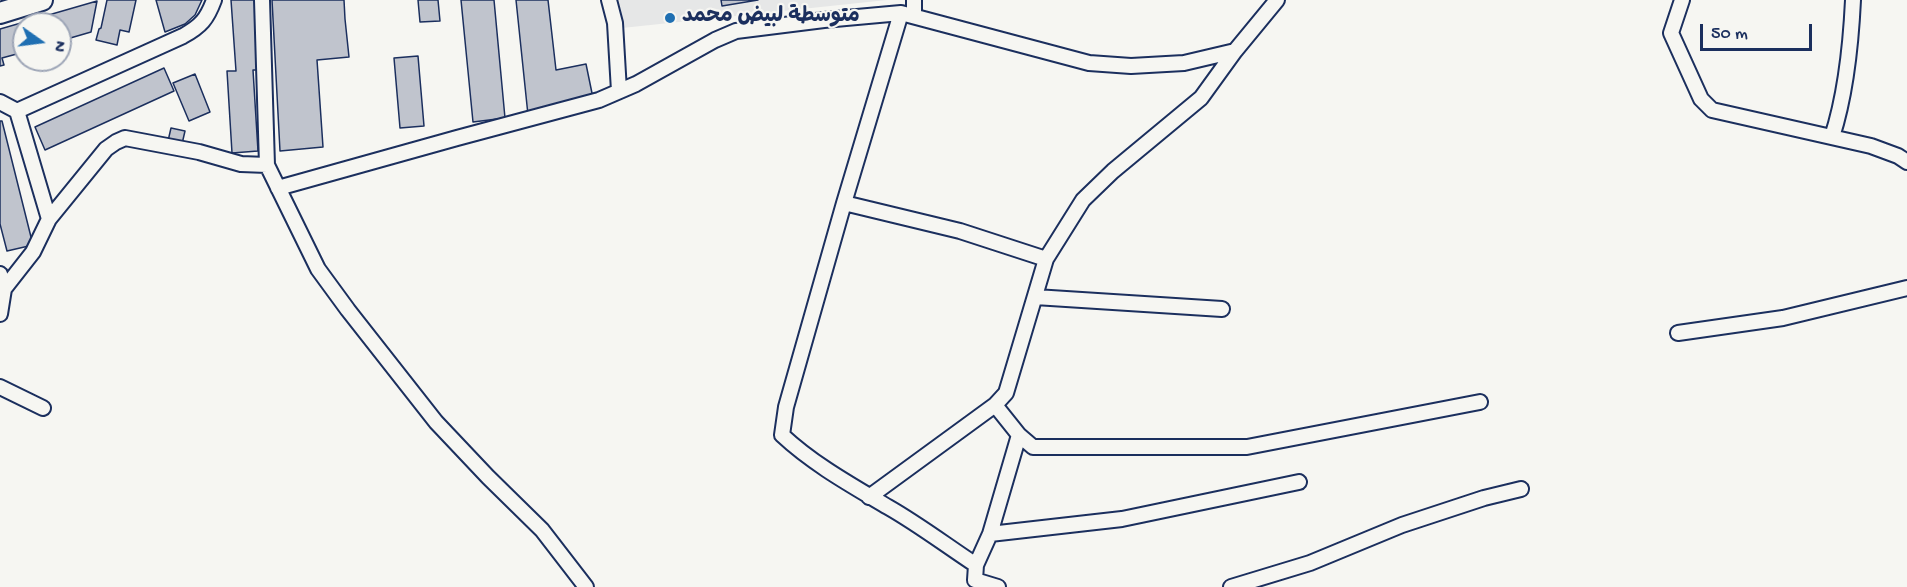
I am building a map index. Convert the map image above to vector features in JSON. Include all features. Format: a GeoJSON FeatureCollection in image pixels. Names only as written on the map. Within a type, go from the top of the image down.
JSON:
{"type":"FeatureCollection","features":[{"type":"Feature","properties":{"kind":"main road"},"geometry":{"type":"LineString","coordinates":[[0,13],[42,0]]}},
{"type":"Feature","properties":{"kind":"street"},"geometry":{"type":"LineString","coordinates":[[17,111],[200,27],[214,0]]}},
{"type":"Feature","properties":{"kind":"street"},"geometry":{"type":"LineString","coordinates":[[262,0],[267,165],[318,269],[436,422],[542,530],[586,587]]}},
{"type":"Feature","properties":{"kind":"street"},"geometry":{"type":"LineString","coordinates":[[609,0],[615,22],[619,91]]}},
{"type":"Feature","properties":{"kind":"street"},"geometry":{"type":"LineString","coordinates":[[914,0],[844,203],[786,408],[782,435],[799,450],[869,497],[976,565]]}},
{"type":"Feature","properties":{"kind":"street"},"geometry":{"type":"LineString","coordinates":[[869,497],[995,405],[1006,393],[1046,259],[1083,200],[1113,171],[1202,98],[1235,51],[1277,0]]}},
{"type":"Feature","properties":{"kind":"street"},"geometry":{"type":"LineString","coordinates":[[1682,0],[1671,33],[1701,99],[1712,110],[1871,146],[1898,156],[1907,162]]}},
{"type":"Feature","properties":{"kind":"street"},"geometry":{"type":"LineString","coordinates":[[1832,137],[1840,106],[1852,19],[1852,0]]}},
{"type":"Feature","properties":{"kind":"street"},"geometry":{"type":"LineString","coordinates":[[278,188],[599,100],[636,84],[715,40],[736,32],[824,20],[908,14],[1089,63],[1131,66],[1184,63],[1235,51]]}},
{"type":"Feature","properties":{"kind":"street"},"geometry":{"type":"LineString","coordinates":[[0,102],[17,111],[49,219]]}},
{"type":"Feature","properties":{"kind":"street"},"geometry":{"type":"LineString","coordinates":[[4,289],[33,252],[49,219],[106,149],[116,142],[125,138],[199,152],[241,164],[267,165]]}},
{"type":"Feature","properties":{"kind":"street"},"geometry":{"type":"LineString","coordinates":[[844,203],[960,231],[1046,259]]}},
{"type":"Feature","properties":{"kind":"street"},"geometry":{"type":"LineString","coordinates":[[0,274],[4,289],[0,314]]}},
{"type":"Feature","properties":{"kind":"street"},"geometry":{"type":"LineString","coordinates":[[1678,333],[1783,318],[1907,288]]}},
{"type":"Feature","properties":{"kind":"street"},"geometry":{"type":"LineString","coordinates":[[1035,297],[1222,309]]}},
{"type":"Feature","properties":{"kind":"street"},"geometry":{"type":"LineString","coordinates":[[0,387],[43,408]]}},
{"type":"Feature","properties":{"kind":"street"},"geometry":{"type":"LineString","coordinates":[[995,405],[1019,435],[1033,447],[1246,447],[1480,402]]}},
{"type":"Feature","properties":{"kind":"street"},"geometry":{"type":"LineString","coordinates":[[998,587],[975,583],[976,565],[990,534],[1019,435]]}},
{"type":"Feature","properties":{"kind":"street"},"geometry":{"type":"LineString","coordinates":[[990,534],[1122,519],[1299,482]]}},
{"type":"Feature","properties":{"kind":"street"},"geometry":{"type":"LineString","coordinates":[[1231,587],[1310,563],[1402,525],[1484,498],[1521,489]]}},
{"type":"Feature","properties":{"kind":"shaded area","name":"متوسطة لبيض محمد"},"geometry":{"type":"Polygon","coordinates":[[[618,0],[887,0],[622,28],[618,0]]]}},
{"type":"Feature","properties":{"kind":"building"},"geometry":{"type":"Polygon","coordinates":[[[107,0],[136,0],[129,32],[120,30],[117,45],[96,40],[107,0]]]}},
{"type":"Feature","properties":{"kind":"building"},"geometry":{"type":"Polygon","coordinates":[[[156,0],[202,0],[195,15],[185,24],[165,32],[156,0]]]}},
{"type":"Feature","properties":{"kind":"building"},"geometry":{"type":"Polygon","coordinates":[[[231,0],[256,0],[261,70],[253,70],[258,151],[232,153],[227,71],[236,71],[231,0]]]}},
{"type":"Feature","properties":{"kind":"building"},"geometry":{"type":"Polygon","coordinates":[[[272,0],[344,0],[349,57],[317,60],[323,147],[280,151],[272,0]]]}},
{"type":"Feature","properties":{"kind":"building"},"geometry":{"type":"Polygon","coordinates":[[[418,0],[438,0],[440,21],[420,22],[418,0]]]}},
{"type":"Feature","properties":{"kind":"building"},"geometry":{"type":"Polygon","coordinates":[[[461,0],[494,0],[505,118],[473,122],[461,0]]]}},
{"type":"Feature","properties":{"kind":"building"},"geometry":{"type":"Polygon","coordinates":[[[516,0],[548,0],[556,70],[586,64],[593,98],[528,115],[516,0]]]}},
{"type":"Feature","properties":{"kind":"building"},"geometry":{"type":"Polygon","coordinates":[[[721,0],[758,0],[722,6],[721,0]]]}},
{"type":"Feature","properties":{"kind":"building"},"geometry":{"type":"Polygon","coordinates":[[[97,1],[91,32],[72,38],[72,12],[59,12],[97,1]]]}},
{"type":"Feature","properties":{"kind":"building"},"geometry":{"type":"Polygon","coordinates":[[[12,26],[12,55],[2,58],[4,65],[0,66],[0,29],[12,26]]]}},
{"type":"Feature","properties":{"kind":"building"},"geometry":{"type":"Polygon","coordinates":[[[418,56],[424,126],[400,128],[394,58],[418,56]]]}},
{"type":"Feature","properties":{"kind":"building"},"geometry":{"type":"Polygon","coordinates":[[[164,68],[174,91],[45,150],[35,127],[164,68]]]}},
{"type":"Feature","properties":{"kind":"building"},"geometry":{"type":"Polygon","coordinates":[[[195,74],[210,112],[189,121],[173,83],[195,74]]]}},
{"type":"Feature","properties":{"kind":"building"},"geometry":{"type":"Polygon","coordinates":[[[0,121],[2,121],[33,245],[7,251],[0,224],[0,121]]]}},
{"type":"Feature","properties":{"kind":"building"},"geometry":{"type":"Polygon","coordinates":[[[171,128],[185,131],[182,144],[168,141],[171,128]]]}},
{"type":"Feature","properties":{"kind":"place","name":"متوسطة لبيض محمد"},"geometry":{"type":"Point","coordinates":[670,18]}}]}
